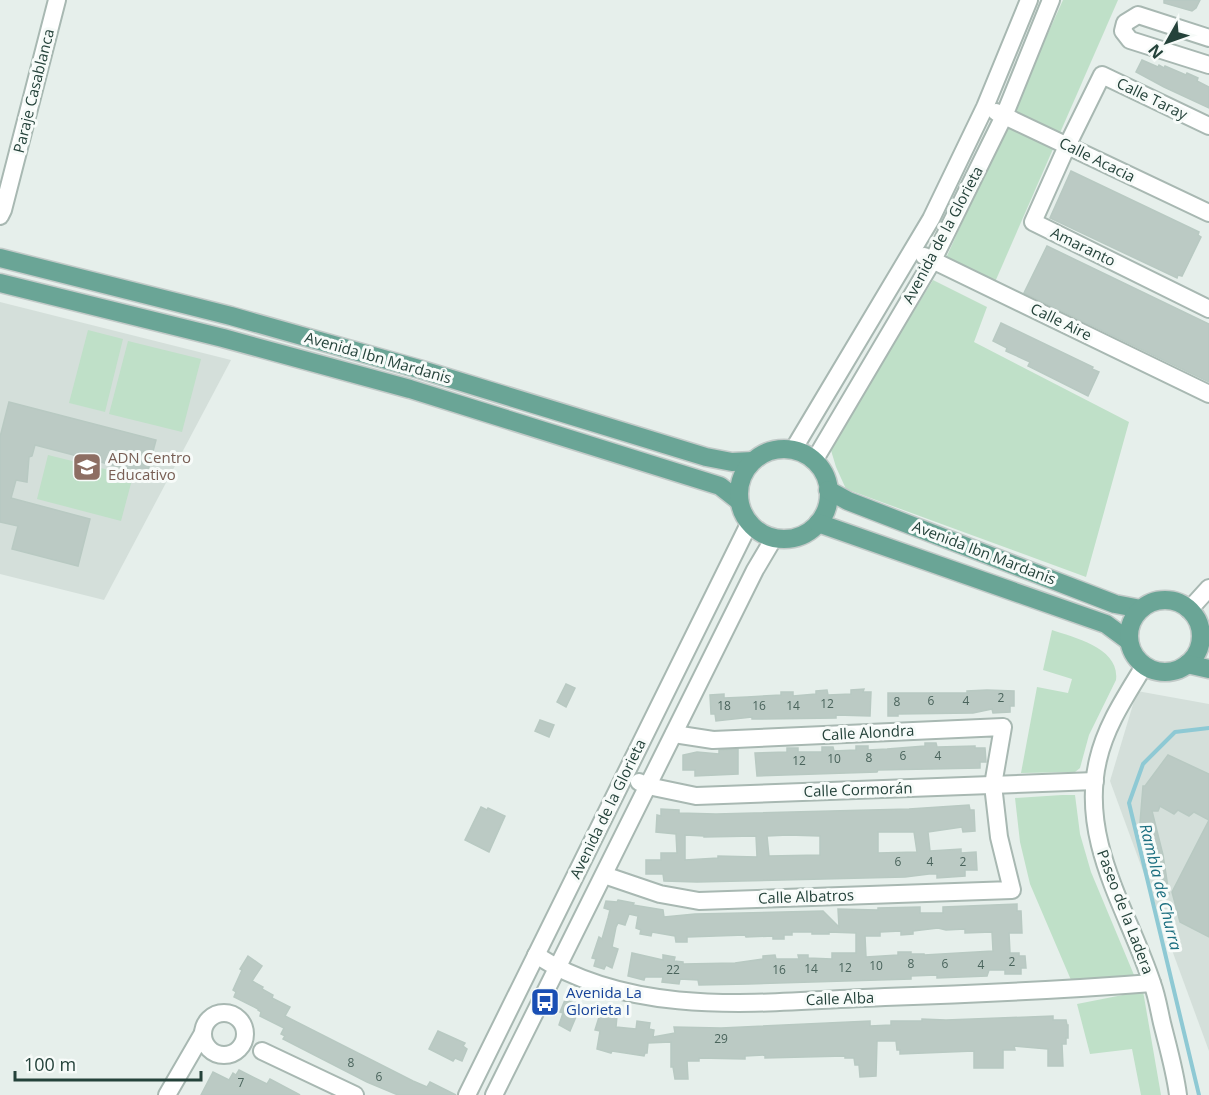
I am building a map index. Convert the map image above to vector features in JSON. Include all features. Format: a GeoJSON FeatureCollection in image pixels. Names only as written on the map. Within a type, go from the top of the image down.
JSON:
{"type":"FeatureCollection","features":[{"type":"Feature","properties":{"kind":"main road","name":"Avenida Ibn Mardanis"},"geometry":{"type":"LineString","coordinates":[[0,258],[231,316],[419,369],[706,457],[732,462],[753,460]]}},
{"type":"Feature","properties":{"kind":"main road","name":"Avenida Ibn Mardanis"},"geometry":{"type":"LineString","coordinates":[[0,283],[223,338],[410,390],[720,486],[739,501]]}},
{"type":"Feature","properties":{"kind":"main road"},"geometry":{"type":"LineString","coordinates":[[793,450],[814,461],[826,479],[828,490],[824,513],[818,523],[798,537],[774,538],[761,533],[750,524],[739,501],[739,486],[744,472],[753,460],[772,451],[793,450]]}},
{"type":"Feature","properties":{"kind":"main road","name":"Avenida Ibn Mardanis"},"geometry":{"type":"LineString","coordinates":[[828,490],[848,501],[1115,604],[1141,609]]}},
{"type":"Feature","properties":{"kind":"main road","name":"Avenida Ibn Mardanis"},"geometry":{"type":"LineString","coordinates":[[818,523],[1106,624],[1129,641]]}},
{"type":"Feature","properties":{"kind":"main road"},"geometry":{"type":"LineString","coordinates":[[1160,600],[1170,601],[1189,610],[1205,636],[1195,656],[1177,670],[1155,671],[1144,666],[1132,651],[1129,641],[1134,618],[1141,609],[1160,600]]}},
{"type":"Feature","properties":{"kind":"main road"},"geometry":{"type":"LineString","coordinates":[[1187,664],[1209,669]]}},
{"type":"Feature","properties":{"kind":"street","name":"Paraje Casablanca"},"geometry":{"type":"LineString","coordinates":[[0,216],[57,0]]}},
{"type":"Feature","properties":{"kind":"street","name":"Avenida de la Glorieta"},"geometry":{"type":"LineString","coordinates":[[793,450],[931,219],[985,107],[1029,0]]}},
{"type":"Feature","properties":{"kind":"street","name":"Avenida de la Glorieta"},"geometry":{"type":"LineString","coordinates":[[814,461],[933,261],[1004,116],[1051,0]]}},
{"type":"Feature","properties":{"kind":"street"},"geometry":{"type":"LineString","coordinates":[[1209,38],[1138,15],[1125,23],[1123,31],[1130,40],[1209,65]]}},
{"type":"Feature","properties":{"kind":"street","name":"Calle Taray"},"geometry":{"type":"LineString","coordinates":[[1067,146],[1102,75],[1209,126]]}},
{"type":"Feature","properties":{"kind":"street","name":"Calle Acacia"},"geometry":{"type":"LineString","coordinates":[[985,107],[1209,213]]}},
{"type":"Feature","properties":{"kind":"street","name":"Amaranto"},"geometry":{"type":"LineString","coordinates":[[1067,146],[1032,222],[1209,309]]}},
{"type":"Feature","properties":{"kind":"street","name":"Calle Aire"},"geometry":{"type":"LineString","coordinates":[[912,250],[1209,394]]}},
{"type":"Feature","properties":{"kind":"street","name":"Avenida de la Glorieta"},"geometry":{"type":"LineString","coordinates":[[467,1095],[750,524]]}},
{"type":"Feature","properties":{"kind":"street","name":"Avenida de la Glorieta"},"geometry":{"type":"LineString","coordinates":[[494,1095],[755,570],[774,538]]}},
{"type":"Feature","properties":{"kind":"street"},"geometry":{"type":"LineString","coordinates":[[1189,610],[1209,588]]}},
{"type":"Feature","properties":{"kind":"street","name":"Paseo de la Ladera"},"geometry":{"type":"LineString","coordinates":[[1144,666],[1107,730],[1098,760],[1094,807],[1101,854],[1117,901],[1152,983],[1176,1077],[1178,1095]]}},
{"type":"Feature","properties":{"kind":"street","name":"Calle Alondra"},"geometry":{"type":"LineString","coordinates":[[674,734],[713,740],[1003,727],[993,785]]}},
{"type":"Feature","properties":{"kind":"street","name":"Calle Cormorán"},"geometry":{"type":"LineString","coordinates":[[625,775],[648,786],[696,796],[1095,781]]}},
{"type":"Feature","properties":{"kind":"street","name":"Calle Albatros"},"geometry":{"type":"LineString","coordinates":[[604,875],[660,894],[699,901],[1012,890],[999,837],[993,785]]}},
{"type":"Feature","properties":{"kind":"street","name":"Calle Alba"},"geometry":{"type":"LineString","coordinates":[[536,955],[557,969],[593,983],[662,1000],[754,1002],[1064,990],[1152,983]]}},
{"type":"Feature","properties":{"kind":"street"},"geometry":{"type":"LineString","coordinates":[[166,1095],[203,1033],[208,1020],[221,1014],[234,1016],[262,1050],[355,1095]]}},
{"type":"Feature","properties":{"kind":"street"},"geometry":{"type":"LineString","coordinates":[[236,1052],[244,1041],[243,1027]]}},
{"type":"Feature","properties":{"kind":"street"},"geometry":{"type":"LineString","coordinates":[[203,1033],[206,1046],[211,1051],[223,1055],[262,1050]]}},
{"type":"Feature","properties":{"kind":"shaded area","name":"ADN Centro Educativo"},"geometry":{"type":"Polygon","coordinates":[[[0,302],[231,360],[104,600],[0,574],[0,302]]]}},
{"type":"Feature","properties":{"kind":"shaded area"},"geometry":{"type":"Polygon","coordinates":[[[1137,691],[1209,704],[1209,1051],[1110,781],[1137,691]]]}},
{"type":"Feature","properties":{"kind":"green space"},"geometry":{"type":"Polygon","coordinates":[[[1063,0],[1118,0],[995,282],[946,258],[1063,0]]]}},
{"type":"Feature","properties":{"kind":"green space"},"geometry":{"type":"Polygon","coordinates":[[[933,280],[987,307],[974,342],[1129,422],[1086,577],[846,489],[830,447],[933,280]]]}},
{"type":"Feature","properties":{"kind":"green space"},"geometry":{"type":"Polygon","coordinates":[[[88,330],[123,339],[105,412],[69,403],[88,330]]]}},
{"type":"Feature","properties":{"kind":"green space"},"geometry":{"type":"Polygon","coordinates":[[[128,341],[201,359],[182,432],[109,414],[128,341]]]}},
{"type":"Feature","properties":{"kind":"green space"},"geometry":{"type":"Polygon","coordinates":[[[48,455],[133,476],[121,521],[37,499],[48,455]]]}},
{"type":"Feature","properties":{"kind":"green space"},"geometry":{"type":"Polygon","coordinates":[[[1052,630],[1083,641],[1104,652],[1115,669],[1116,680],[1089,735],[1080,768],[1075,772],[1021,773],[1037,687],[1068,693],[1072,679],[1043,670],[1052,630]]]}},
{"type":"Feature","properties":{"kind":"green space"},"geometry":{"type":"Polygon","coordinates":[[[1075,795],[1080,834],[1091,872],[1134,975],[1071,980],[1030,884],[1020,842],[1015,798],[1075,795]]]}},
{"type":"Feature","properties":{"kind":"green space"},"geometry":{"type":"Polygon","coordinates":[[[1143,991],[1161,1095],[1141,1095],[1132,1049],[1090,1054],[1077,1004],[1143,991]]]}},
{"type":"Feature","properties":{"kind":"building"},"geometry":{"type":"Polygon","coordinates":[[[1164,0],[1200,0],[1192,11],[1164,3],[1164,0]]]}},
{"type":"Feature","properties":{"kind":"building"},"geometry":{"type":"Polygon","coordinates":[[[1142,60],[1198,78],[1197,81],[1209,87],[1209,108],[1136,72],[1142,60]]]}},
{"type":"Feature","properties":{"kind":"building"},"geometry":{"type":"Polygon","coordinates":[[[1071,171],[1199,232],[1198,235],[1201,237],[1182,276],[1178,275],[1177,278],[1050,218],[1071,171]]]}},
{"type":"Feature","properties":{"kind":"building"},"geometry":{"type":"Polygon","coordinates":[[[1047,246],[1209,324],[1209,382],[1024,293],[1047,246]]]}},
{"type":"Feature","properties":{"kind":"building"},"geometry":{"type":"Polygon","coordinates":[[[1001,323],[1099,372],[1088,396],[1028,366],[1030,362],[1006,351],[1007,348],[993,341],[1001,323]]]}},
{"type":"Feature","properties":{"kind":"building"},"geometry":{"type":"Polygon","coordinates":[[[9,402],[156,440],[147,474],[35,445],[32,456],[29,457],[27,482],[16,480],[11,498],[90,519],[78,566],[12,549],[18,526],[0,522],[0,437],[9,402]]]}},
{"type":"Feature","properties":{"kind":"building"},"geometry":{"type":"Polygon","coordinates":[[[566,684],[575,688],[566,707],[557,702],[566,684]]]}},
{"type":"Feature","properties":{"kind":"building"},"geometry":{"type":"Polygon","coordinates":[[[864,689],[863,692],[871,692],[870,716],[836,715],[836,718],[758,719],[752,719],[752,717],[716,721],[715,714],[711,714],[710,695],[724,694],[724,698],[781,695],[781,692],[793,692],[793,696],[816,694],[816,691],[827,690],[828,695],[851,694],[851,690],[864,689]]]}},
{"type":"Feature","properties":{"kind":"building"},"geometry":{"type":"Polygon","coordinates":[[[967,691],[1014,691],[1014,706],[1010,706],[1010,712],[993,713],[992,709],[973,713],[888,716],[888,693],[967,693],[967,691]]]}},
{"type":"Feature","properties":{"kind":"building"},"geometry":{"type":"Polygon","coordinates":[[[540,720],[554,725],[549,737],[535,731],[540,720]]]}},
{"type":"Feature","properties":{"kind":"building"},"geometry":{"type":"Polygon","coordinates":[[[925,743],[936,743],[937,747],[985,748],[986,762],[980,762],[980,768],[757,776],[755,753],[787,752],[787,748],[798,748],[798,752],[822,752],[822,747],[833,747],[834,751],[856,750],[856,746],[868,746],[868,750],[887,749],[925,746],[925,743]]]}},
{"type":"Feature","properties":{"kind":"building"},"geometry":{"type":"Polygon","coordinates":[[[738,749],[738,774],[695,776],[695,770],[683,770],[683,755],[697,752],[719,754],[719,750],[738,749]]]}},
{"type":"Feature","properties":{"kind":"building"},"geometry":{"type":"Polygon","coordinates":[[[1168,755],[1209,774],[1209,820],[1194,812],[1189,816],[1178,810],[1174,814],[1160,806],[1158,811],[1152,811],[1163,855],[1169,894],[1163,896],[1140,823],[1143,786],[1168,755]]]}},
{"type":"Feature","properties":{"kind":"building"},"geometry":{"type":"Polygon","coordinates":[[[969,805],[970,810],[974,810],[975,831],[963,832],[962,827],[928,832],[930,851],[961,849],[961,853],[976,852],[977,870],[965,870],[965,876],[937,878],[937,874],[929,874],[905,877],[697,882],[664,881],[663,874],[646,874],[646,860],[661,860],[661,853],[677,853],[676,834],[656,832],[657,815],[661,816],[661,809],[679,810],[679,813],[716,814],[909,809],[969,805]],[[878,832],[878,853],[917,852],[914,832],[878,832]],[[685,835],[685,860],[718,858],[718,856],[757,857],[756,836],[685,835]],[[767,836],[769,856],[820,855],[820,836],[767,836]]]}},
{"type":"Feature","properties":{"kind":"building"},"geometry":{"type":"Polygon","coordinates":[[[481,807],[505,816],[489,852],[465,840],[481,807]]]}},
{"type":"Feature","properties":{"kind":"building"},"geometry":{"type":"Polygon","coordinates":[[[1209,820],[1209,937],[1180,922],[1172,892],[1209,820]]]}},
{"type":"Feature","properties":{"kind":"building"},"geometry":{"type":"Polygon","coordinates":[[[618,900],[663,910],[664,917],[695,914],[823,911],[839,927],[838,909],[878,910],[878,908],[920,907],[920,913],[943,913],[943,907],[1017,904],[1017,911],[1021,911],[1022,933],[1009,933],[1010,953],[1025,956],[1026,968],[1021,968],[1021,974],[1005,974],[1005,970],[989,970],[987,976],[937,978],[937,975],[911,976],[911,979],[699,985],[698,980],[680,979],[679,984],[662,982],[663,977],[645,977],[644,980],[628,976],[632,953],[663,960],[663,955],[675,957],[674,961],[683,962],[683,964],[735,963],[775,955],[776,959],[799,959],[798,955],[808,955],[808,958],[832,959],[832,953],[856,953],[856,933],[792,932],[792,935],[784,935],[784,939],[773,939],[773,936],[746,937],[745,935],[687,937],[687,942],[676,942],[675,936],[652,932],[651,936],[640,934],[641,930],[636,928],[638,916],[629,914],[625,925],[618,923],[616,927],[612,947],[618,949],[612,968],[606,965],[604,969],[594,966],[596,959],[592,958],[599,937],[602,939],[610,910],[604,908],[606,901],[617,902],[618,900]],[[938,928],[901,935],[901,931],[880,932],[880,936],[865,936],[866,957],[898,955],[898,952],[924,955],[993,951],[992,932],[965,933],[965,929],[938,928]]]}},
{"type":"Feature","properties":{"kind":"building"},"geometry":{"type":"Polygon","coordinates":[[[248,956],[262,966],[252,981],[273,995],[272,998],[290,1007],[285,1016],[413,1081],[427,1087],[430,1082],[456,1095],[398,1095],[367,1082],[283,1039],[285,1036],[281,1034],[284,1028],[260,1016],[261,1012],[258,1009],[234,997],[236,992],[233,990],[242,970],[240,969],[248,956]]]}},
{"type":"Feature","properties":{"kind":"building"},"geometry":{"type":"Polygon","coordinates":[[[565,1000],[577,1004],[574,1010],[578,1012],[570,1031],[559,1025],[563,1013],[560,1012],[565,1000]]]}},
{"type":"Feature","properties":{"kind":"building"},"geometry":{"type":"Polygon","coordinates":[[[603,1012],[617,1016],[616,1027],[636,1029],[637,1021],[650,1023],[649,1029],[654,1030],[653,1037],[675,1033],[674,1027],[721,1028],[870,1021],[870,1026],[891,1025],[891,1021],[922,1021],[922,1019],[1053,1016],[1053,1020],[1066,1020],[1068,1038],[1066,1038],[1066,1044],[1062,1044],[1063,1066],[1048,1066],[1048,1049],[1014,1046],[1015,1050],[1003,1050],[1003,1068],[974,1068],[974,1051],[900,1054],[896,1041],[877,1041],[876,1076],[860,1077],[859,1065],[855,1065],[854,1058],[845,1058],[845,1056],[765,1058],[765,1055],[745,1056],[745,1059],[699,1058],[699,1061],[687,1061],[688,1079],[675,1079],[673,1067],[671,1067],[671,1042],[648,1043],[647,1053],[644,1056],[612,1051],[611,1053],[597,1049],[600,1031],[595,1030],[603,1012]]]}},
{"type":"Feature","properties":{"kind":"building"},"geometry":{"type":"Polygon","coordinates":[[[438,1031],[465,1043],[463,1046],[467,1049],[462,1061],[455,1058],[453,1061],[429,1049],[438,1031]]]}},
{"type":"Feature","properties":{"kind":"building"},"geometry":{"type":"Polygon","coordinates":[[[239,1070],[267,1084],[270,1079],[300,1095],[201,1095],[213,1072],[229,1080],[233,1073],[236,1075],[239,1070]]]}},
{"type":"Feature","properties":{"kind":"waterway","name":"Rambla de Churra"},"geometry":{"type":"LineString","coordinates":[[1199,1095],[1129,803],[1143,764],[1175,732],[1209,728]]}},
{"type":"Feature","properties":{"kind":"place","name":"ADN Centro Educativo"},"geometry":{"type":"Point","coordinates":[87,467]}},
{"type":"Feature","properties":{"kind":"place","name":"Avenida La Glorieta I"},"geometry":{"type":"Point","coordinates":[545,1002]}}]}
